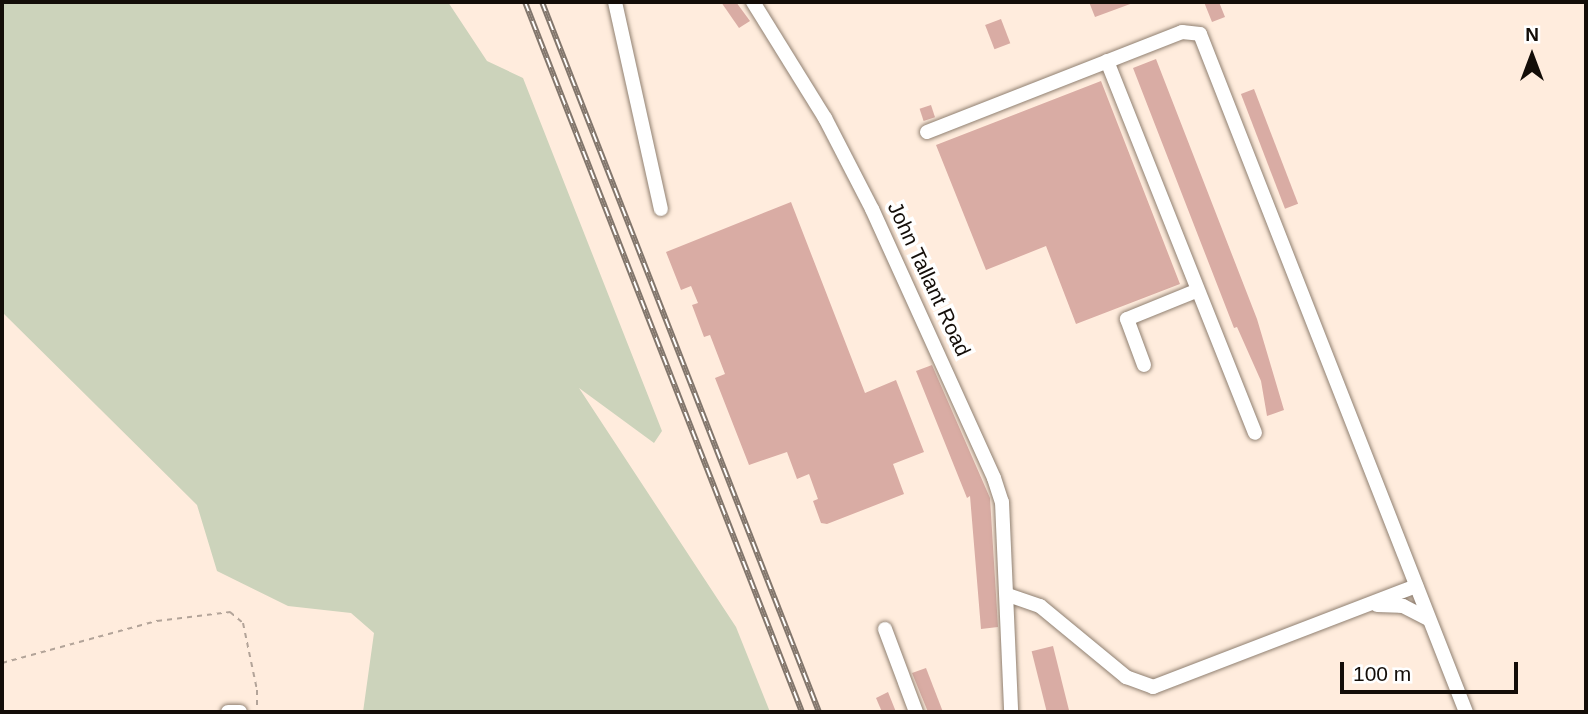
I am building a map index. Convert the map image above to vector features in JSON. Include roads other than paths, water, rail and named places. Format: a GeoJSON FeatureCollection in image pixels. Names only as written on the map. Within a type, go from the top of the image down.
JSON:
{"type":"FeatureCollection","features":[{"type":"Feature","properties":{"kind":"street"},"geometry":{"type":"LineString","coordinates":[[615,2],[662,209]]}},
{"type":"Feature","properties":{"kind":"street","name":"John Tallant Road"},"geometry":{"type":"LineString","coordinates":[[753,2],[825,118],[941,351],[999,491],[1008,595],[1011,712]]}},
{"type":"Feature","properties":{"kind":"street"},"geometry":{"type":"LineString","coordinates":[[927,132],[1182,32],[1200,34],[1466,712]]}},
{"type":"Feature","properties":{"kind":"street"},"geometry":{"type":"LineString","coordinates":[[1107,61],[1196,291],[1255,433]]}},
{"type":"Feature","properties":{"kind":"street"},"geometry":{"type":"LineString","coordinates":[[1144,365],[1127,319],[1196,291]]}},
{"type":"Feature","properties":{"kind":"street"},"geometry":{"type":"LineString","coordinates":[[1008,595],[1040,607],[1126,677],[1153,688],[1416,586]]}},
{"type":"Feature","properties":{"kind":"street"},"geometry":{"type":"LineString","coordinates":[[1372,605],[1403,606],[1429,619]]}},
{"type":"Feature","properties":{"kind":"street"},"geometry":{"type":"LineString","coordinates":[[885,629],[916,712]]}},
{"type":"Feature","properties":{"kind":"street"},"geometry":{"type":"LineString","coordinates":[[229,712],[240,712]]}},
{"type":"Feature","properties":{"kind":"railway"},"geometry":{"type":"LineString","coordinates":[[525,2],[802,712]]}},
{"type":"Feature","properties":{"kind":"railway"},"geometry":{"type":"LineString","coordinates":[[542,2],[819,712]]}}]}
